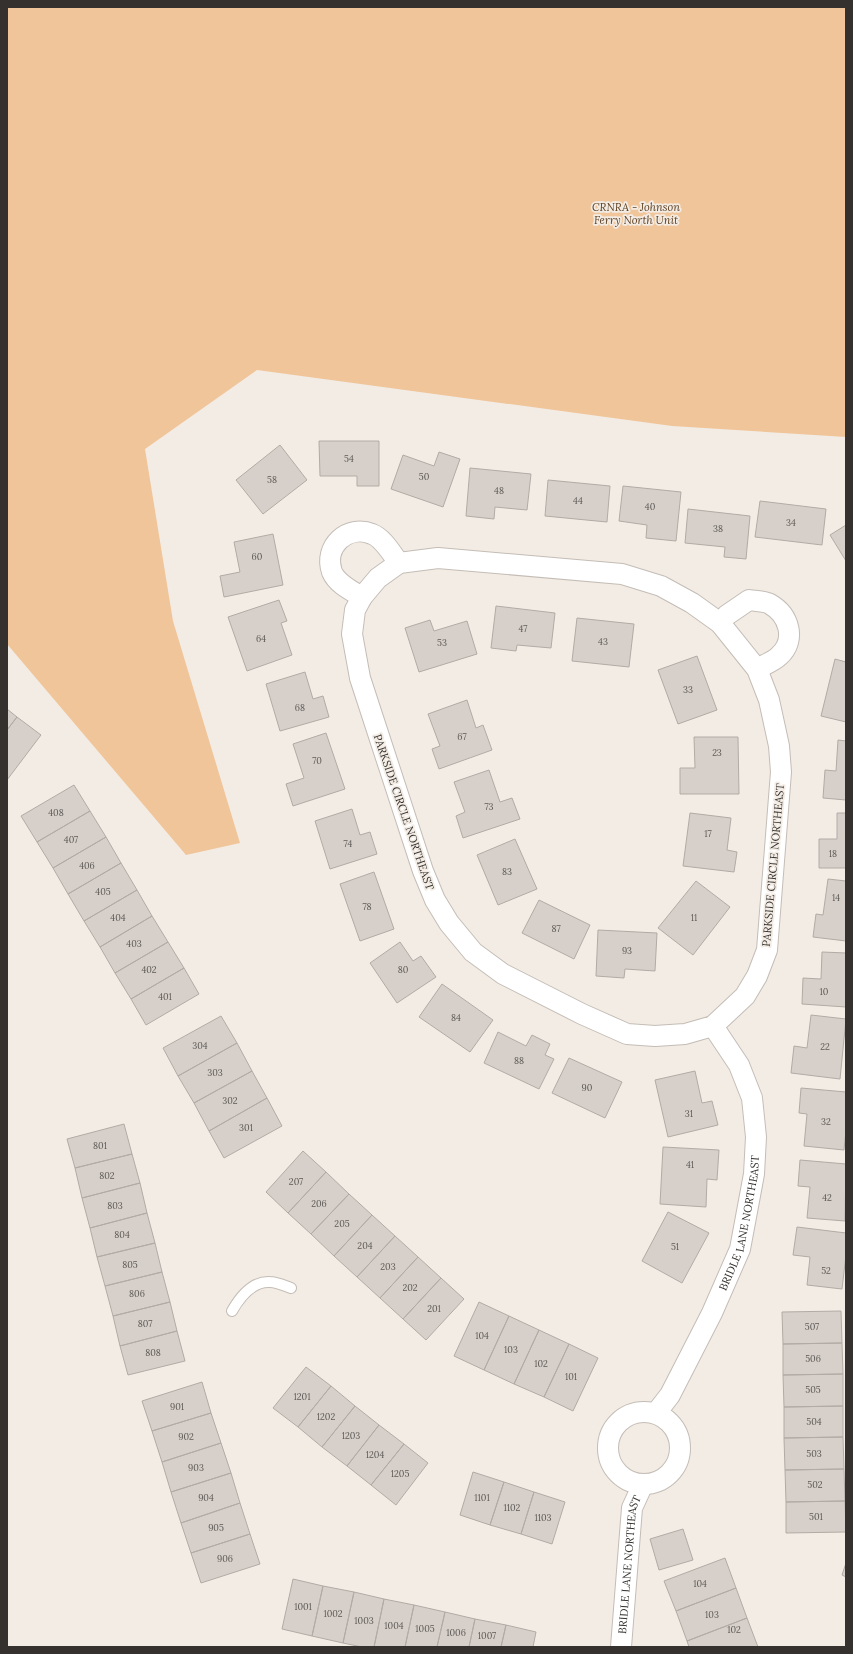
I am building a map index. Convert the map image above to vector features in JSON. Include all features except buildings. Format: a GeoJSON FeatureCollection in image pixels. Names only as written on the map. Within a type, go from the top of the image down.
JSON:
{"type":"FeatureCollection","features":[{"type":"Feature","properties":{"kind":"street"},"geometry":{"type":"LineString","coordinates":[[362,597],[343,585],[332,572],[330,555],[336,542],[340,538],[351,532],[361,530],[374,534],[386,546],[399,563]]}},
{"type":"Feature","properties":{"kind":"street","name":"PARKSIDE CIRCLE NORTHEAST"},"geometry":{"type":"LineString","coordinates":[[438,558],[622,574],[661,586],[692,603],[720,623],[757,669],[769,700],[779,746],[781,772],[767,950],[756,976],[745,996],[713,1026],[685,1034],[655,1036],[627,1034],[582,1014],[503,974],[473,952],[449,923],[435,900],[423,871],[360,678],[352,634],[355,610],[362,597],[378,578],[399,563],[438,558]]}},
{"type":"Feature","properties":{"kind":"street"},"geometry":{"type":"LineString","coordinates":[[720,623],[728,615],[749,600],[769,603],[783,614],[788,624],[789,643],[779,657],[757,669]]}},
{"type":"Feature","properties":{"kind":"street","name":"BRIDLE LANE NORTHEAST"},"geometry":{"type":"LineString","coordinates":[[656,1413],[670,1395],[712,1313],[740,1249],[754,1174],[756,1137],[752,1098],[738,1065],[713,1026]]}},
{"type":"Feature","properties":{"kind":"street"},"geometry":{"type":"LineString","coordinates":[[643,1412],[656,1413],[675,1429],[679,1440],[679,1453],[676,1465],[670,1473],[653,1483],[643,1484],[623,1478],[610,1462],[607,1451],[608,1440],[612,1429],[621,1420],[631,1414],[643,1412]]}},
{"type":"Feature","properties":{"kind":"street","name":"BRIDLE LANE NORTHEAST"},"geometry":{"type":"LineString","coordinates":[[621,1647],[632,1508],[643,1484]]}},
{"type":"Feature","properties":{"kind":"lane"},"geometry":{"type":"LineString","coordinates":[[232,1311],[245,1292],[258,1285],[270,1282],[291,1288]]}},
{"type":"Feature","properties":{"kind":"green space","name":"CRNRA - Johnson Ferry North Unit"},"geometry":{"type":"Polygon","coordinates":[[[7,7],[846,7],[846,437],[672,426],[257,370],[145,449],[173,621],[240,843],[186,855],[7,644],[7,7]]]}}]}
